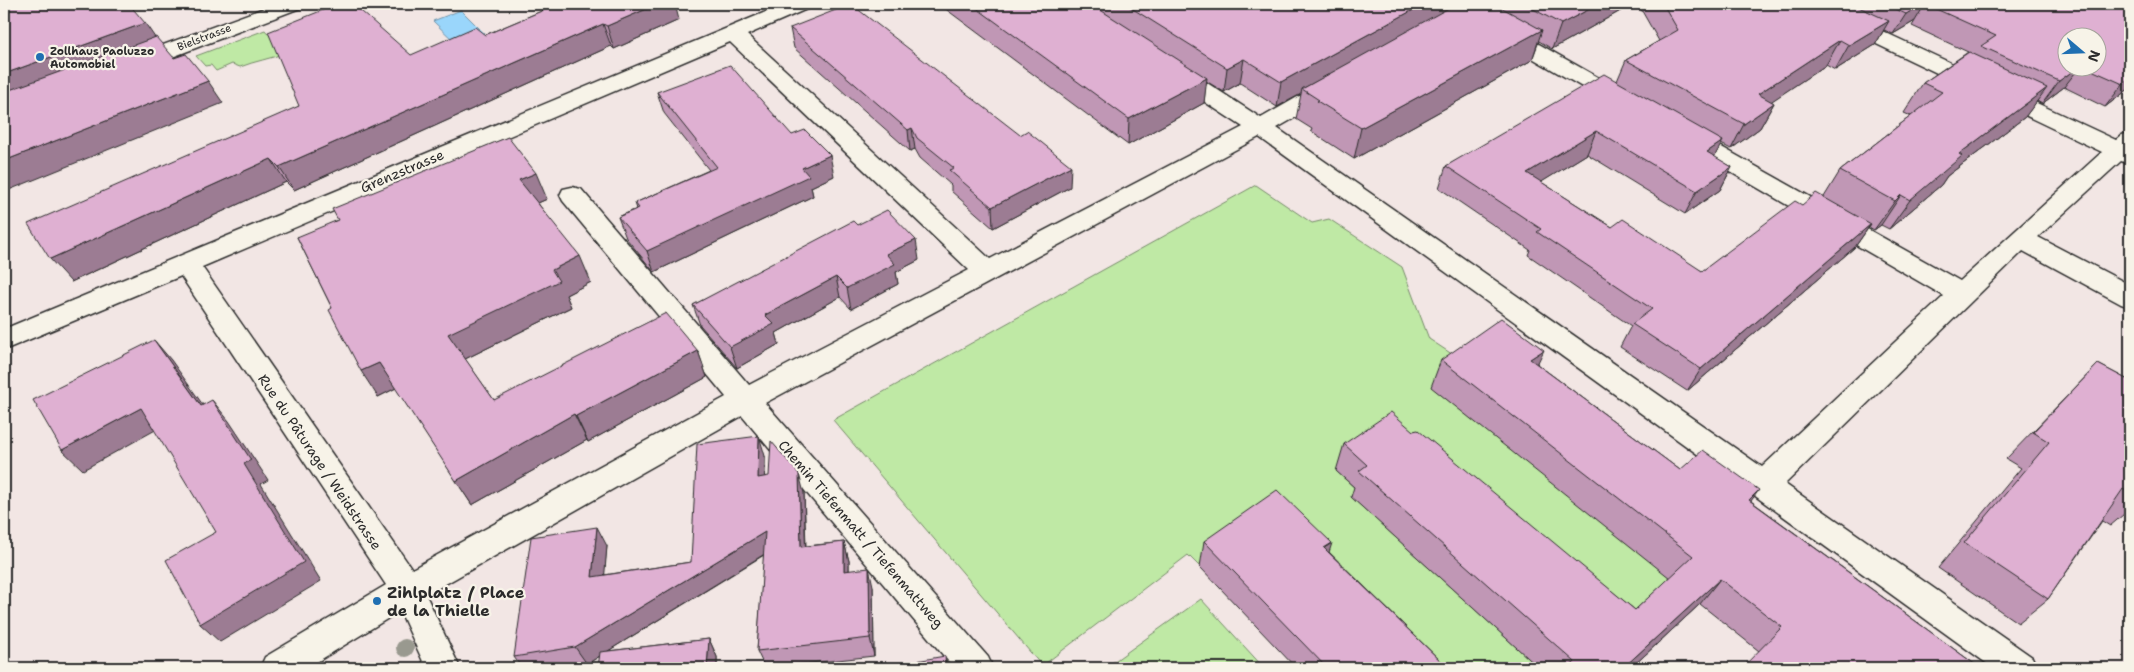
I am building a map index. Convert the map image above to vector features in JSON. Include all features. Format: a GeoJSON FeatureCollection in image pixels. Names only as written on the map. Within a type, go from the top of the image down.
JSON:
{"type":"FeatureCollection","features":[{"type":"Feature","properties":{"kind":"street","name":"Bielstrasse"},"geometry":{"type":"LineString","coordinates":[[116,71],[293,4]]}},
{"type":"Feature","properties":{"kind":"street","name":"Grenzstrasse"},"geometry":{"type":"LineString","coordinates":[[4,340],[185,262],[802,4]]}},
{"type":"Feature","properties":{"kind":"street"},"geometry":{"type":"LineString","coordinates":[[1764,485],[2020,238],[2126,149],[1808,4]]}},
{"type":"Feature","properties":{"kind":"street"},"geometry":{"type":"LineString","coordinates":[[1462,10],[1962,294]]}},
{"type":"Feature","properties":{"kind":"street"},"geometry":{"type":"LineString","coordinates":[[732,33],[987,271]]}},
{"type":"Feature","properties":{"kind":"street"},"geometry":{"type":"LineString","coordinates":[[1152,57],[1261,127],[2020,668]]}},
{"type":"Feature","properties":{"kind":"street"},"geometry":{"type":"LineString","coordinates":[[277,668],[407,589],[746,400],[1261,127],[1346,79]]}},
{"type":"Feature","properties":{"kind":"street","name":"Chemin Tiefenmatt / Tiefenmattweg"},"geometry":{"type":"LineString","coordinates":[[572,195],[976,668]]}},
{"type":"Feature","properties":{"kind":"street"},"geometry":{"type":"LineString","coordinates":[[2020,238],[2130,297]]}},
{"type":"Feature","properties":{"kind":"street","name":"Rue du Pâturage / Weidstrasse"},"geometry":{"type":"LineString","coordinates":[[185,262],[407,589],[443,668]]}},
{"type":"Feature","properties":{"kind":"green space"},"geometry":{"type":"Polygon","coordinates":[[[265,30],[285,53],[240,67],[232,64],[216,71],[211,65],[205,66],[196,56],[265,30]]]}},
{"type":"Feature","properties":{"kind":"green space"},"geometry":{"type":"Polygon","coordinates":[[[1256,185],[1312,223],[1329,219],[1402,267],[1429,339],[1464,362],[1675,582],[1617,635],[1336,471],[1359,492],[1351,497],[1539,668],[1412,668],[1271,517],[1200,567],[1188,555],[1042,666],[833,420],[1256,185]]]}},
{"type":"Feature","properties":{"kind":"green space"},"geometry":{"type":"Polygon","coordinates":[[[1201,599],[1264,668],[1105,668],[1201,599]]]}},
{"type":"Feature","properties":{"kind":"water"},"geometry":{"type":"Polygon","coordinates":[[[461,10],[484,33],[457,44],[433,21],[461,10]]]}},
{"type":"Feature","properties":{"kind":"building","name":"Zollhaus Paoluzzo Automobiel"},"geometry":{"type":"Polygon","coordinates":[[[4,4],[129,4],[145,23],[4,74],[4,4]]]}},
{"type":"Feature","properties":{"kind":"building"},"geometry":{"type":"Polygon","coordinates":[[[338,4],[353,4],[411,55],[475,27],[485,35],[558,4],[658,4],[607,26],[603,24],[279,167],[271,159],[50,259],[28,224],[299,106],[268,32],[338,4]]]}},
{"type":"Feature","properties":{"kind":"building"},"geometry":{"type":"Polygon","coordinates":[[[851,4],[1020,135],[1027,131],[1071,166],[992,207],[949,170],[954,168],[917,138],[912,128],[908,130],[790,28],[851,4]]]}},
{"type":"Feature","properties":{"kind":"building"},"geometry":{"type":"Polygon","coordinates":[[[971,4],[1091,4],[1207,78],[1129,119],[971,4]]]}},
{"type":"Feature","properties":{"kind":"building"},"geometry":{"type":"Polygon","coordinates":[[[1125,4],[1271,4],[1277,7],[1284,4],[1304,4],[1308,6],[1312,4],[1424,4],[1281,82],[1244,59],[1227,68],[1125,4]]]}},
{"type":"Feature","properties":{"kind":"building"},"geometry":{"type":"Polygon","coordinates":[[[1456,4],[1495,4],[1542,30],[1361,128],[1317,101],[1319,100],[1302,89],[1456,4]]]}},
{"type":"Feature","properties":{"kind":"building"},"geometry":{"type":"Polygon","coordinates":[[[1524,4],[1599,4],[1561,24],[1524,4]]]}},
{"type":"Feature","properties":{"kind":"building"},"geometry":{"type":"Polygon","coordinates":[[[1663,4],[1852,4],[1889,21],[1849,45],[1840,40],[1758,94],[1774,103],[1744,124],[1626,60],[1678,30],[1663,4]]]}},
{"type":"Feature","properties":{"kind":"building"},"geometry":{"type":"Polygon","coordinates":[[[1884,4],[1923,4],[1906,14],[1884,4]]]}},
{"type":"Feature","properties":{"kind":"building"},"geometry":{"type":"Polygon","coordinates":[[[1925,4],[2130,4],[2130,79],[2123,84],[2106,76],[2106,28],[2056,28],[2056,78],[2063,78],[2059,81],[1981,46],[1996,36],[1925,4]]]}},
{"type":"Feature","properties":{"kind":"building"},"geometry":{"type":"Polygon","coordinates":[[[156,37],[174,58],[186,54],[208,81],[4,161],[4,92],[156,37]]]}},
{"type":"Feature","properties":{"kind":"building"},"geometry":{"type":"Polygon","coordinates":[[[1969,52],[2047,88],[1959,154],[1962,156],[1910,200],[1901,195],[1895,201],[1840,171],[1942,92],[1923,83],[1969,52]]]}},
{"type":"Feature","properties":{"kind":"building"},"geometry":{"type":"Polygon","coordinates":[[[730,65],[792,135],[805,130],[830,155],[802,168],[809,176],[647,251],[618,217],[639,208],[635,203],[717,167],[657,92],[730,65]]]}},
{"type":"Feature","properties":{"kind":"building"},"geometry":{"type":"Polygon","coordinates":[[[1604,74],[1723,141],[1707,152],[1732,167],[1697,191],[1596,131],[1527,173],[1612,227],[1623,219],[1702,271],[1795,201],[1802,205],[1816,193],[1871,224],[1701,369],[1632,324],[1652,309],[1537,232],[1541,229],[1446,166],[1604,74]]]}},
{"type":"Feature","properties":{"kind":"building"},"geometry":{"type":"Polygon","coordinates":[[[508,137],[536,173],[519,180],[580,256],[552,270],[559,281],[448,334],[494,400],[666,313],[698,351],[576,416],[574,414],[456,481],[379,363],[361,371],[329,310],[332,308],[297,237],[338,220],[332,209],[508,137]]]}},
{"type":"Feature","properties":{"kind":"building"},"geometry":{"type":"Polygon","coordinates":[[[887,210],[916,240],[886,254],[895,264],[847,288],[836,277],[765,315],[774,324],[730,347],[693,305],[853,221],[857,225],[887,210]]]}},
{"type":"Feature","properties":{"kind":"building"},"geometry":{"type":"Polygon","coordinates":[[[1501,318],[1544,350],[1530,359],[1680,470],[1703,450],[1759,490],[1749,500],[1980,668],[1742,668],[1782,627],[1720,579],[1623,668],[1568,668],[1575,662],[1359,471],[1367,465],[1344,444],[1391,412],[1413,431],[1418,430],[1635,610],[1693,556],[1441,360],[1501,318]]]}},
{"type":"Feature","properties":{"kind":"building"},"geometry":{"type":"Polygon","coordinates":[[[154,340],[201,406],[212,400],[251,460],[244,464],[304,562],[200,624],[166,560],[216,532],[141,408],[62,450],[33,400],[154,340]]]}},
{"type":"Feature","properties":{"kind":"building"},"geometry":{"type":"Polygon","coordinates":[[[2098,364],[2130,381],[2130,494],[2123,489],[2048,599],[1964,543],[2049,442],[2033,432],[2098,364]]]}},
{"type":"Feature","properties":{"kind":"building"},"geometry":{"type":"Polygon","coordinates":[[[759,436],[758,478],[769,476],[771,441],[799,474],[801,547],[844,542],[844,571],[869,568],[870,638],[757,651],[765,532],[575,647],[514,657],[531,537],[597,527],[592,577],[691,562],[697,444],[759,436]]]}},
{"type":"Feature","properties":{"kind":"building"},"geometry":{"type":"Polygon","coordinates":[[[1277,490],[1332,543],[1324,548],[1448,668],[1327,668],[1204,541],[1277,490]]]}},
{"type":"Feature","properties":{"kind":"building"},"geometry":{"type":"Polygon","coordinates":[[[709,639],[707,668],[598,668],[600,652],[709,639]]]}},
{"type":"Feature","properties":{"kind":"building"},"geometry":{"type":"Polygon","coordinates":[[[945,656],[946,668],[876,668],[945,656]]]}},
{"type":"Feature","properties":{"kind":"place","name":"Zollhaus Paoluzzo Automobiel"},"geometry":{"type":"Point","coordinates":[40,57]}},
{"type":"Feature","properties":{"kind":"place","name":"Zihlplatz / Place de la Thielle"},"geometry":{"type":"Point","coordinates":[377,601]}}]}
